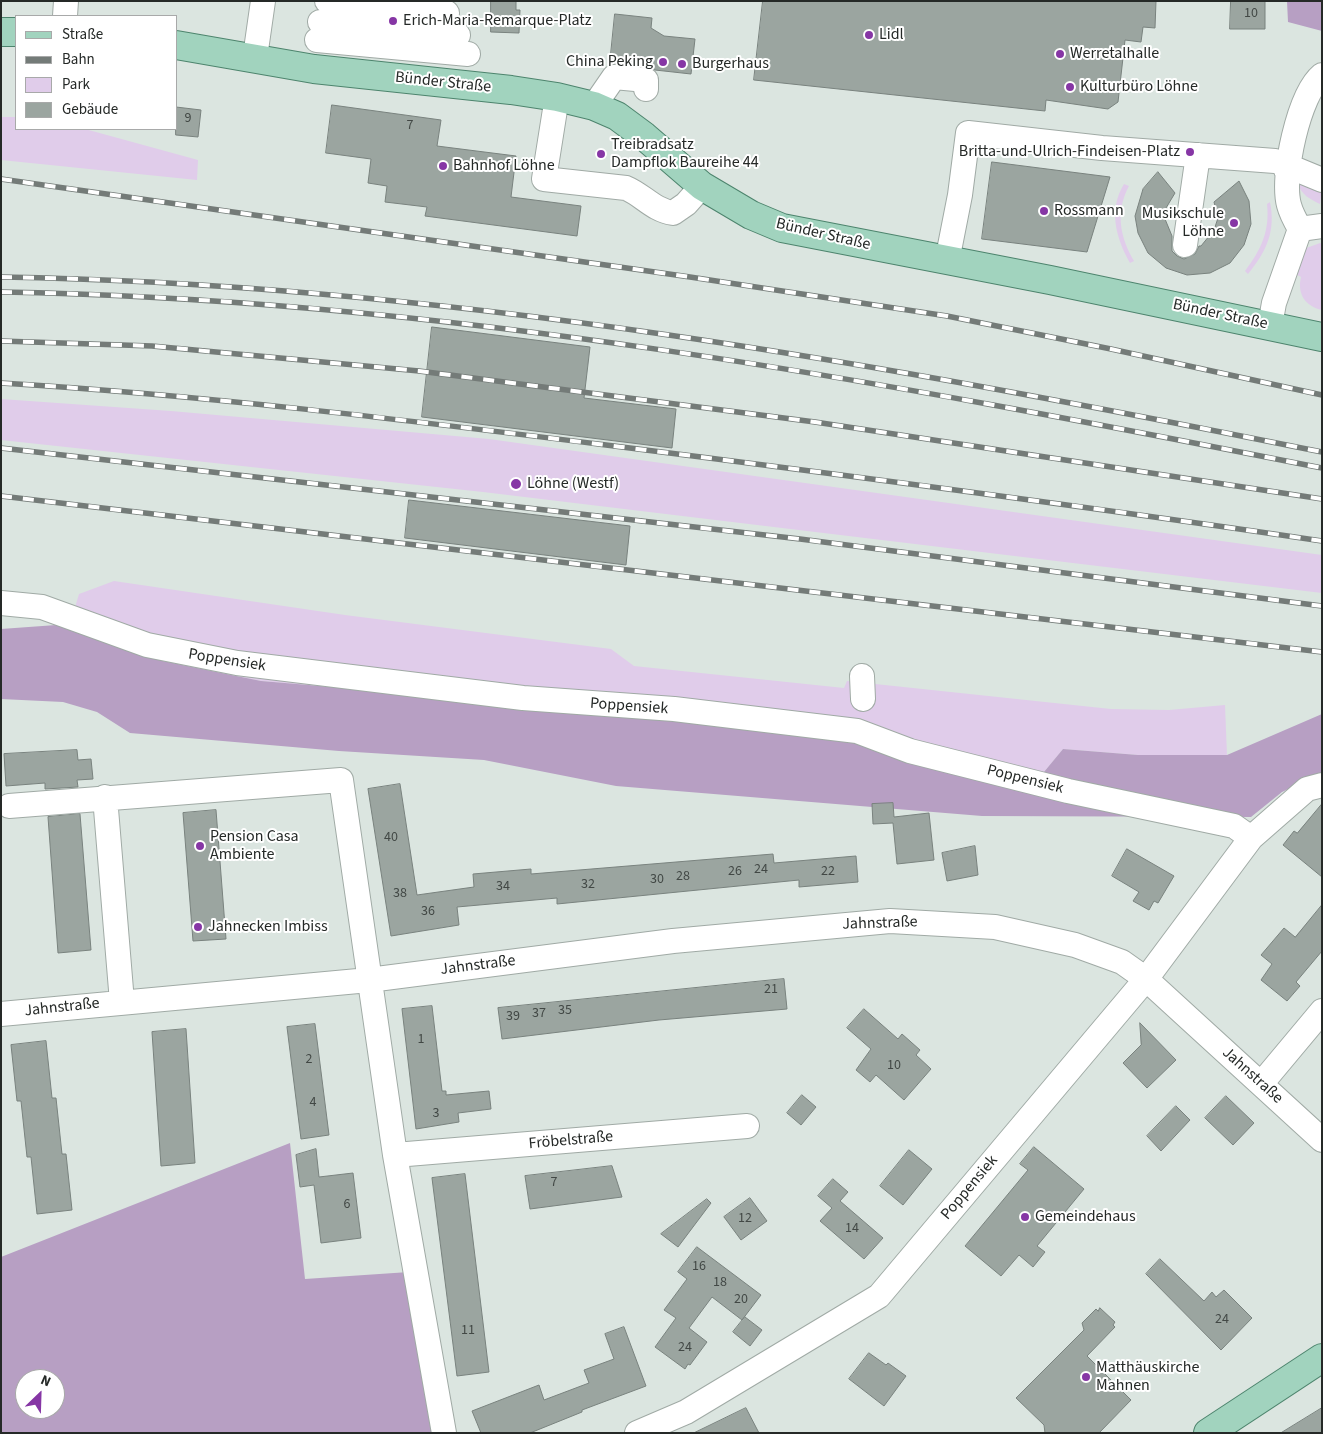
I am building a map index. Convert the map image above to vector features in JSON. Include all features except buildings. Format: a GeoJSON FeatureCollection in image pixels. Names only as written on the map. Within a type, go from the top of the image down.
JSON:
{"type":"FeatureCollection","features":[{"type":"Feature","properties":{"kind":"main road"},"geometry":{"type":"LineString","coordinates":[[1,32],[15,32]]}},
{"type":"Feature","properties":{"kind":"main road","name":"Bünder Straße"},"geometry":{"type":"LineString","coordinates":[[178,46],[255,57],[314,69],[557,97],[594,106],[617,116],[644,136],[702,186],[751,215],[782,228],[1322,337]]}},
{"type":"Feature","properties":{"kind":"main road"},"geometry":{"type":"LineString","coordinates":[[1208,1433],[1322,1358]]}},
{"type":"Feature","properties":{"kind":"street"},"geometry":{"type":"LineString","coordinates":[[65,15],[66,1]]}},
{"type":"Feature","properties":{"kind":"street"},"geometry":{"type":"LineString","coordinates":[[255,57],[263,1]]}},
{"type":"Feature","properties":{"kind":"street"},"geometry":{"type":"LineString","coordinates":[[321,16],[444,7],[473,64],[474,86]]}},
{"type":"Feature","properties":{"kind":"street"},"geometry":{"type":"LineString","coordinates":[[321,16],[463,45]]}},
{"type":"Feature","properties":{"kind":"street"},"geometry":{"type":"LineString","coordinates":[[314,69],[321,16]]}},
{"type":"Feature","properties":{"kind":"street"},"geometry":{"type":"LineString","coordinates":[[1270,325],[1274,303],[1311,228],[1288,205],[1281,165],[1288,156],[1307,96],[1322,74]]}},
{"type":"Feature","properties":{"kind":"street"},"geometry":{"type":"LineString","coordinates":[[594,106],[614,78],[646,80],[646,89]]}},
{"type":"Feature","properties":{"kind":"street"},"geometry":{"type":"LineString","coordinates":[[557,97],[544,179],[626,188],[635,192],[651,206],[673,213],[686,204],[702,186]]}},
{"type":"Feature","properties":{"kind":"street"},"geometry":{"type":"LineString","coordinates":[[947,261],[960,195],[968,132],[1102,148],[1198,155],[1281,165],[1294,168],[1322,180]]}},
{"type":"Feature","properties":{"kind":"street"},"geometry":{"type":"LineString","coordinates":[[1185,244],[1198,155]]}},
{"type":"Feature","properties":{"kind":"street","name":"Poppensiek"},"geometry":{"type":"LineString","coordinates":[[1,602],[42,607],[148,645],[237,663],[523,698],[674,709],[857,732],[910,751],[947,761],[1068,791],[1234,826],[1251,838]]}},
{"type":"Feature","properties":{"kind":"street"},"geometry":{"type":"LineString","coordinates":[[862,676],[863,700]]}},
{"type":"Feature","properties":{"kind":"street"},"geometry":{"type":"LineString","coordinates":[[9,806],[341,780],[395,1155],[444,1433]]}},
{"type":"Feature","properties":{"kind":"street","name":"Poppensiek"},"geometry":{"type":"LineString","coordinates":[[637,1433],[686,1412],[879,1296],[1146,979],[1251,838],[1307,789],[1322,785]]}},
{"type":"Feature","properties":{"kind":"street","name":"Jahnstraße"},"geometry":{"type":"LineString","coordinates":[[105,798],[122,1002]]}},
{"type":"Feature","properties":{"kind":"street","name":"Jahnstraße"},"geometry":{"type":"LineString","coordinates":[[1,1014],[369,980],[673,942],[890,921],[994,927],[1066,943],[1122,962],[1146,979],[1322,1140]]}},
{"type":"Feature","properties":{"kind":"street"},"geometry":{"type":"LineString","coordinates":[[1261,1084],[1322,1011]]}},
{"type":"Feature","properties":{"kind":"street","name":"Fröbelstraße"},"geometry":{"type":"LineString","coordinates":[[395,1155],[748,1126]]}},
{"type":"Feature","properties":{"kind":"green space"},"geometry":{"type":"Polygon","coordinates":[[[1,117],[15,117],[15,130],[89,130],[198,160],[197,180],[1,160],[1,117]]]}},
{"type":"Feature","properties":{"kind":"green space"},"geometry":{"type":"Polygon","coordinates":[[[1300,179],[1322,186],[1320,204],[1304,194],[1299,187],[1300,179]]]}},
{"type":"Feature","properties":{"kind":"green space"},"geometry":{"type":"Polygon","coordinates":[[[1124,184],[1129,186],[1122,205],[1121,224],[1125,243],[1134,261],[1130,263],[1121,244],[1115,214],[1119,194],[1124,184]]]}},
{"type":"Feature","properties":{"kind":"green space"},"geometry":{"type":"Polygon","coordinates":[[[1270,202],[1272,223],[1268,241],[1260,258],[1248,274],[1245,271],[1260,248],[1266,232],[1267,204],[1270,202]]]}},
{"type":"Feature","properties":{"kind":"green space"},"geometry":{"type":"Polygon","coordinates":[[[1320,243],[1322,244],[1322,310],[1311,306],[1307,302],[1301,294],[1301,277],[1293,273],[1301,250],[1320,243]]]}},
{"type":"Feature","properties":{"kind":"green space"},"geometry":{"type":"Polygon","coordinates":[[[1,399],[171,411],[489,439],[1322,555],[1322,593],[483,492],[1,440],[1,399]]]}},
{"type":"Feature","properties":{"kind":"green space"},"geometry":{"type":"Polygon","coordinates":[[[114,581],[345,615],[611,649],[634,666],[844,688],[847,681],[1111,709],[1169,710],[1225,705],[1227,755],[1138,755],[1063,749],[1039,778],[387,692],[261,681],[163,661],[70,624],[79,594],[114,581]]]}},
{"type":"Feature","properties":{"kind":"shaded area"},"geometry":{"type":"Polygon","coordinates":[[[1287,1],[1322,1],[1322,31],[1288,22],[1287,1]]]}},
{"type":"Feature","properties":{"kind":"shaded area"},"geometry":{"type":"Polygon","coordinates":[[[70,624],[163,661],[261,681],[855,731],[1039,778],[1063,749],[1138,755],[1227,755],[1322,714],[1322,773],[1282,792],[1251,817],[982,816],[616,786],[484,760],[339,751],[130,733],[97,712],[63,702],[1,699],[1,629],[70,624]]]}},
{"type":"Feature","properties":{"kind":"shaded area"},"geometry":{"type":"Polygon","coordinates":[[[290,1143],[305,1279],[409,1272],[435,1433],[1,1433],[1,1257],[290,1143]]]}},
{"type":"Feature","properties":{"kind":"railway"},"geometry":{"type":"LineString","coordinates":[[1,179],[690,277],[947,316],[1111,349],[1322,395]]}},
{"type":"Feature","properties":{"kind":"railway"},"geometry":{"type":"LineString","coordinates":[[1,277],[168,283],[334,295],[500,313],[665,334],[995,389],[1322,452]]}},
{"type":"Feature","properties":{"kind":"railway"},"geometry":{"type":"LineString","coordinates":[[1,292],[168,298],[334,310],[500,328],[665,350],[830,376],[994,405],[1322,468]]}},
{"type":"Feature","properties":{"kind":"railway"},"geometry":{"type":"LineString","coordinates":[[1,341],[152,346],[419,371],[815,422],[1322,499]]}},
{"type":"Feature","properties":{"kind":"railway"},"geometry":{"type":"LineString","coordinates":[[1,383],[229,401],[455,426],[964,491],[1322,541]]}},
{"type":"Feature","properties":{"kind":"railway"},"geometry":{"type":"LineString","coordinates":[[1,448],[800,539],[1322,606]]}},
{"type":"Feature","properties":{"kind":"railway"},"geometry":{"type":"LineString","coordinates":[[1,496],[1322,652]]}},
{"type":"Feature","properties":{"kind":"place","name":"Erich-Maria-Remarque-Platz"},"geometry":{"type":"Point","coordinates":[393,21]}},
{"type":"Feature","properties":{"kind":"place","name":"Lidl"},"geometry":{"type":"Point","coordinates":[869,35]}},
{"type":"Feature","properties":{"kind":"place","name":"Werretalhalle"},"geometry":{"type":"Point","coordinates":[1060,54]}},
{"type":"Feature","properties":{"kind":"place","name":"China Peking"},"geometry":{"type":"Point","coordinates":[663,62]}},
{"type":"Feature","properties":{"kind":"place","name":"Burgerhaus"},"geometry":{"type":"Point","coordinates":[682,64]}},
{"type":"Feature","properties":{"kind":"place","name":"Kulturbüro Löhne"},"geometry":{"type":"Point","coordinates":[1070,87]}},
{"type":"Feature","properties":{"kind":"place","name":"Britta-und-Ulrich-Findeisen-Platz"},"geometry":{"type":"Point","coordinates":[1190,152]}},
{"type":"Feature","properties":{"kind":"place","name":"Treibradsatz Dampflok Baureihe 44"},"geometry":{"type":"Point","coordinates":[601,154]}},
{"type":"Feature","properties":{"kind":"place","name":"Bahnhof Löhne"},"geometry":{"type":"Point","coordinates":[443,166]}},
{"type":"Feature","properties":{"kind":"place","name":"Rossmann"},"geometry":{"type":"Point","coordinates":[1044,211]}},
{"type":"Feature","properties":{"kind":"place","name":"Musikschule Löhne"},"geometry":{"type":"Point","coordinates":[1234,223]}},
{"type":"Feature","properties":{"kind":"place","name":"Löhne (Westf)"},"geometry":{"type":"Point","coordinates":[516,484]}},
{"type":"Feature","properties":{"kind":"place","name":"Pension Casa Ambiente"},"geometry":{"type":"Point","coordinates":[200,846]}},
{"type":"Feature","properties":{"kind":"place","name":"Jahnecken Imbiss"},"geometry":{"type":"Point","coordinates":[198,927]}},
{"type":"Feature","properties":{"kind":"place","name":"Gemeindehaus"},"geometry":{"type":"Point","coordinates":[1025,1217]}},
{"type":"Feature","properties":{"kind":"place","name":"Matthäuskirche Mahnen"},"geometry":{"type":"Point","coordinates":[1086,1377]}}]}
